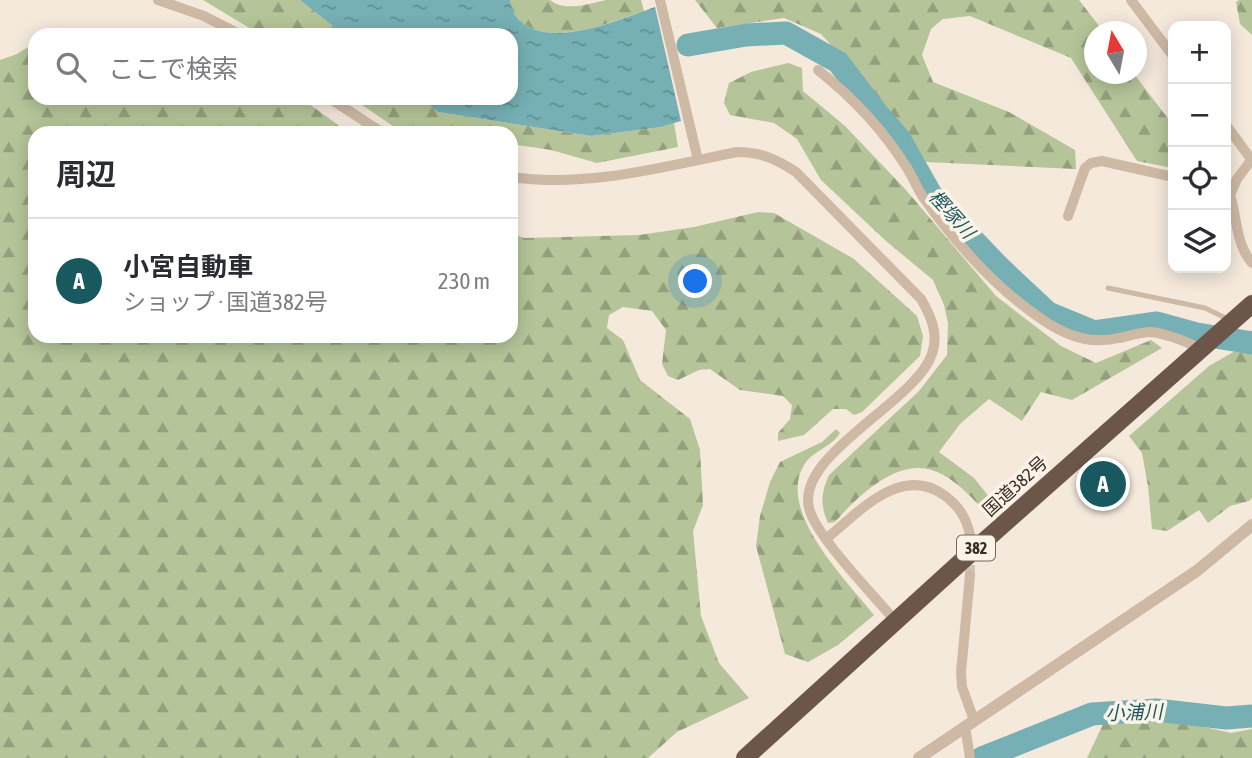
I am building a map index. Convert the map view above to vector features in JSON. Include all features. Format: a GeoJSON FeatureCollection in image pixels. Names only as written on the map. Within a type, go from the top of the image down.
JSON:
{"type":"FeatureCollection","features":[{"type":"Feature","properties":{"kind":"highway","name":"国道382号"},"geometry":{"type":"LineString","coordinates":[[745,758],[1252,304]]}},
{"type":"Feature","properties":{"kind":"street"},"geometry":{"type":"LineString","coordinates":[[158,0],[204,16],[227,28]]}},
{"type":"Feature","properties":{"kind":"street"},"geometry":{"type":"LineString","coordinates":[[660,0],[698,160]]}},
{"type":"Feature","properties":{"kind":"street"},"geometry":{"type":"LineString","coordinates":[[1131,0],[1168,49]]}},
{"type":"Feature","properties":{"kind":"street"},"geometry":{"type":"LineString","coordinates":[[818,71],[845,92],[882,135],[906,167],[924,199],[974,261],[1037,315],[1070,336],[1091,341],[1108,341],[1149,332],[1205,346]]}},
{"type":"Feature","properties":{"kind":"street"},"geometry":{"type":"LineString","coordinates":[[340,105],[372,126]]}},
{"type":"Feature","properties":{"kind":"street"},"geometry":{"type":"LineString","coordinates":[[1231,132],[1252,159],[1231,188]]}},
{"type":"Feature","properties":{"kind":"street"},"geometry":{"type":"LineString","coordinates":[[518,178],[535,181],[591,180],[737,152],[755,152],[771,157],[796,172],[921,299],[931,315],[935,342],[932,356],[922,371],[830,457],[809,487],[809,509],[826,539],[896,622]]}},
{"type":"Feature","properties":{"kind":"street"},"geometry":{"type":"LineString","coordinates":[[1068,216],[1085,168],[1091,163],[1102,162],[1168,176]]}},
{"type":"Feature","properties":{"kind":"street"},"geometry":{"type":"LineString","coordinates":[[1231,205],[1239,236],[1252,263]]}},
{"type":"Feature","properties":{"kind":"street"},"geometry":{"type":"LineString","coordinates":[[826,539],[877,497],[889,490],[913,485],[926,486],[952,501],[962,512],[970,535]]}},
{"type":"Feature","properties":{"kind":"street"},"geometry":{"type":"LineString","coordinates":[[919,758],[1198,570],[1252,525]]}},
{"type":"Feature","properties":{"kind":"street"},"geometry":{"type":"LineString","coordinates":[[970,575],[961,672],[970,723],[970,755]]}},
{"type":"Feature","properties":{"kind":"lane"},"geometry":{"type":"LineString","coordinates":[[1108,288],[1205,308],[1230,324]]}},
{"type":"Feature","properties":{"kind":"green space"},"geometry":{"type":"Polygon","coordinates":[[[203,0],[300,0],[335,28],[249,28],[203,0]]]}},
{"type":"Feature","properties":{"kind":"green space"},"geometry":{"type":"Polygon","coordinates":[[[510,0],[550,0],[562,6],[569,6],[606,0],[641,0],[644,11],[577,31],[542,32],[527,26],[515,15],[510,0]]]}},
{"type":"Feature","properties":{"kind":"green space"},"geometry":{"type":"Polygon","coordinates":[[[695,0],[1079,0],[1095,21],[1084,21],[1084,78],[1071,58],[970,16],[943,19],[931,29],[922,55],[933,82],[1009,112],[1075,150],[1076,169],[926,162],[875,93],[821,34],[784,18],[717,28],[695,0]]]}},
{"type":"Feature","properties":{"kind":"green space"},"geometry":{"type":"Polygon","coordinates":[[[1252,0],[1252,35],[1240,24],[1236,2],[1252,0]]]}},
{"type":"Feature","properties":{"kind":"green space"},"geometry":{"type":"Polygon","coordinates":[[[28,47],[28,105],[311,105],[339,126],[28,126],[28,343],[518,343],[518,236],[639,235],[694,227],[758,212],[774,213],[854,259],[917,316],[923,336],[920,356],[862,412],[854,415],[846,409],[833,409],[804,435],[778,441],[778,433],[790,419],[792,405],[783,396],[740,390],[710,369],[699,370],[678,380],[668,376],[662,364],[666,330],[652,311],[623,307],[609,315],[607,328],[623,340],[640,380],[690,419],[700,450],[703,505],[693,531],[701,616],[719,663],[749,698],[677,732],[648,758],[0,758],[0,60],[28,47]]]}},
{"type":"Feature","properties":{"kind":"green space"},"geometry":{"type":"Polygon","coordinates":[[[788,63],[802,68],[803,91],[845,126],[906,190],[996,296],[1061,346],[1096,363],[1151,340],[1162,348],[1072,400],[1041,392],[1022,421],[989,399],[960,424],[939,452],[974,478],[998,508],[988,515],[952,480],[923,468],[894,473],[880,481],[867,490],[835,522],[828,523],[823,499],[829,475],[919,391],[947,355],[948,323],[944,305],[933,280],[886,241],[821,180],[797,139],[774,123],[730,115],[724,103],[729,83],[751,72],[788,63]]]}},
{"type":"Feature","properties":{"kind":"green space"},"geometry":{"type":"Polygon","coordinates":[[[1088,84],[1142,84],[1168,118],[1168,167],[1137,161],[1088,84]]]}},
{"type":"Feature","properties":{"kind":"green space"},"geometry":{"type":"Polygon","coordinates":[[[362,105],[429,105],[438,112],[591,136],[674,123],[678,147],[597,163],[551,150],[518,145],[518,126],[393,126],[362,105]]]}},
{"type":"Feature","properties":{"kind":"green space"},"geometry":{"type":"Polygon","coordinates":[[[1235,351],[1252,352],[1252,498],[1230,506],[1208,523],[1199,510],[1167,531],[1152,529],[1142,453],[1129,436],[1209,366],[1235,351]]]}},
{"type":"Feature","properties":{"kind":"green space"},"geometry":{"type":"Polygon","coordinates":[[[836,429],[840,433],[836,438],[804,465],[798,483],[799,503],[818,544],[874,615],[838,645],[808,662],[785,654],[756,546],[760,516],[770,482],[780,462],[822,442],[836,429]]]}},
{"type":"Feature","properties":{"kind":"green space"},"geometry":{"type":"Polygon","coordinates":[[[1123,718],[1169,719],[1231,733],[1252,729],[1252,758],[1087,758],[1104,722],[1123,718]]]}},
{"type":"Feature","properties":{"kind":"water"},"geometry":{"type":"Polygon","coordinates":[[[300,0],[510,0],[515,15],[527,26],[543,32],[562,33],[603,25],[655,7],[681,121],[661,127],[591,136],[438,112],[429,105],[518,105],[518,28],[335,28],[300,0]]]}},
{"type":"Feature","properties":{"kind":"waterway","name":"樫塚川"},"geometry":{"type":"LineString","coordinates":[[688,45],[746,35],[786,33],[838,62],[899,138],[933,198],[999,267],[1048,313],[1094,332],[1157,323],[1197,334],[1252,343]]}},
{"type":"Feature","properties":{"kind":"waterway","name":"小浦川"},"geometry":{"type":"LineString","coordinates":[[982,758],[1092,714],[1156,710],[1226,718],[1252,716]]}},
{"type":"Feature","properties":{"kind":"tunnel"},"geometry":{"type":"LineString","coordinates":[[970,535],[970,575]]}},
{"type":"Feature","properties":{"kind":"place","name":"小宮自動車"},"geometry":{"type":"Point","coordinates":[1103,484]}}]}
